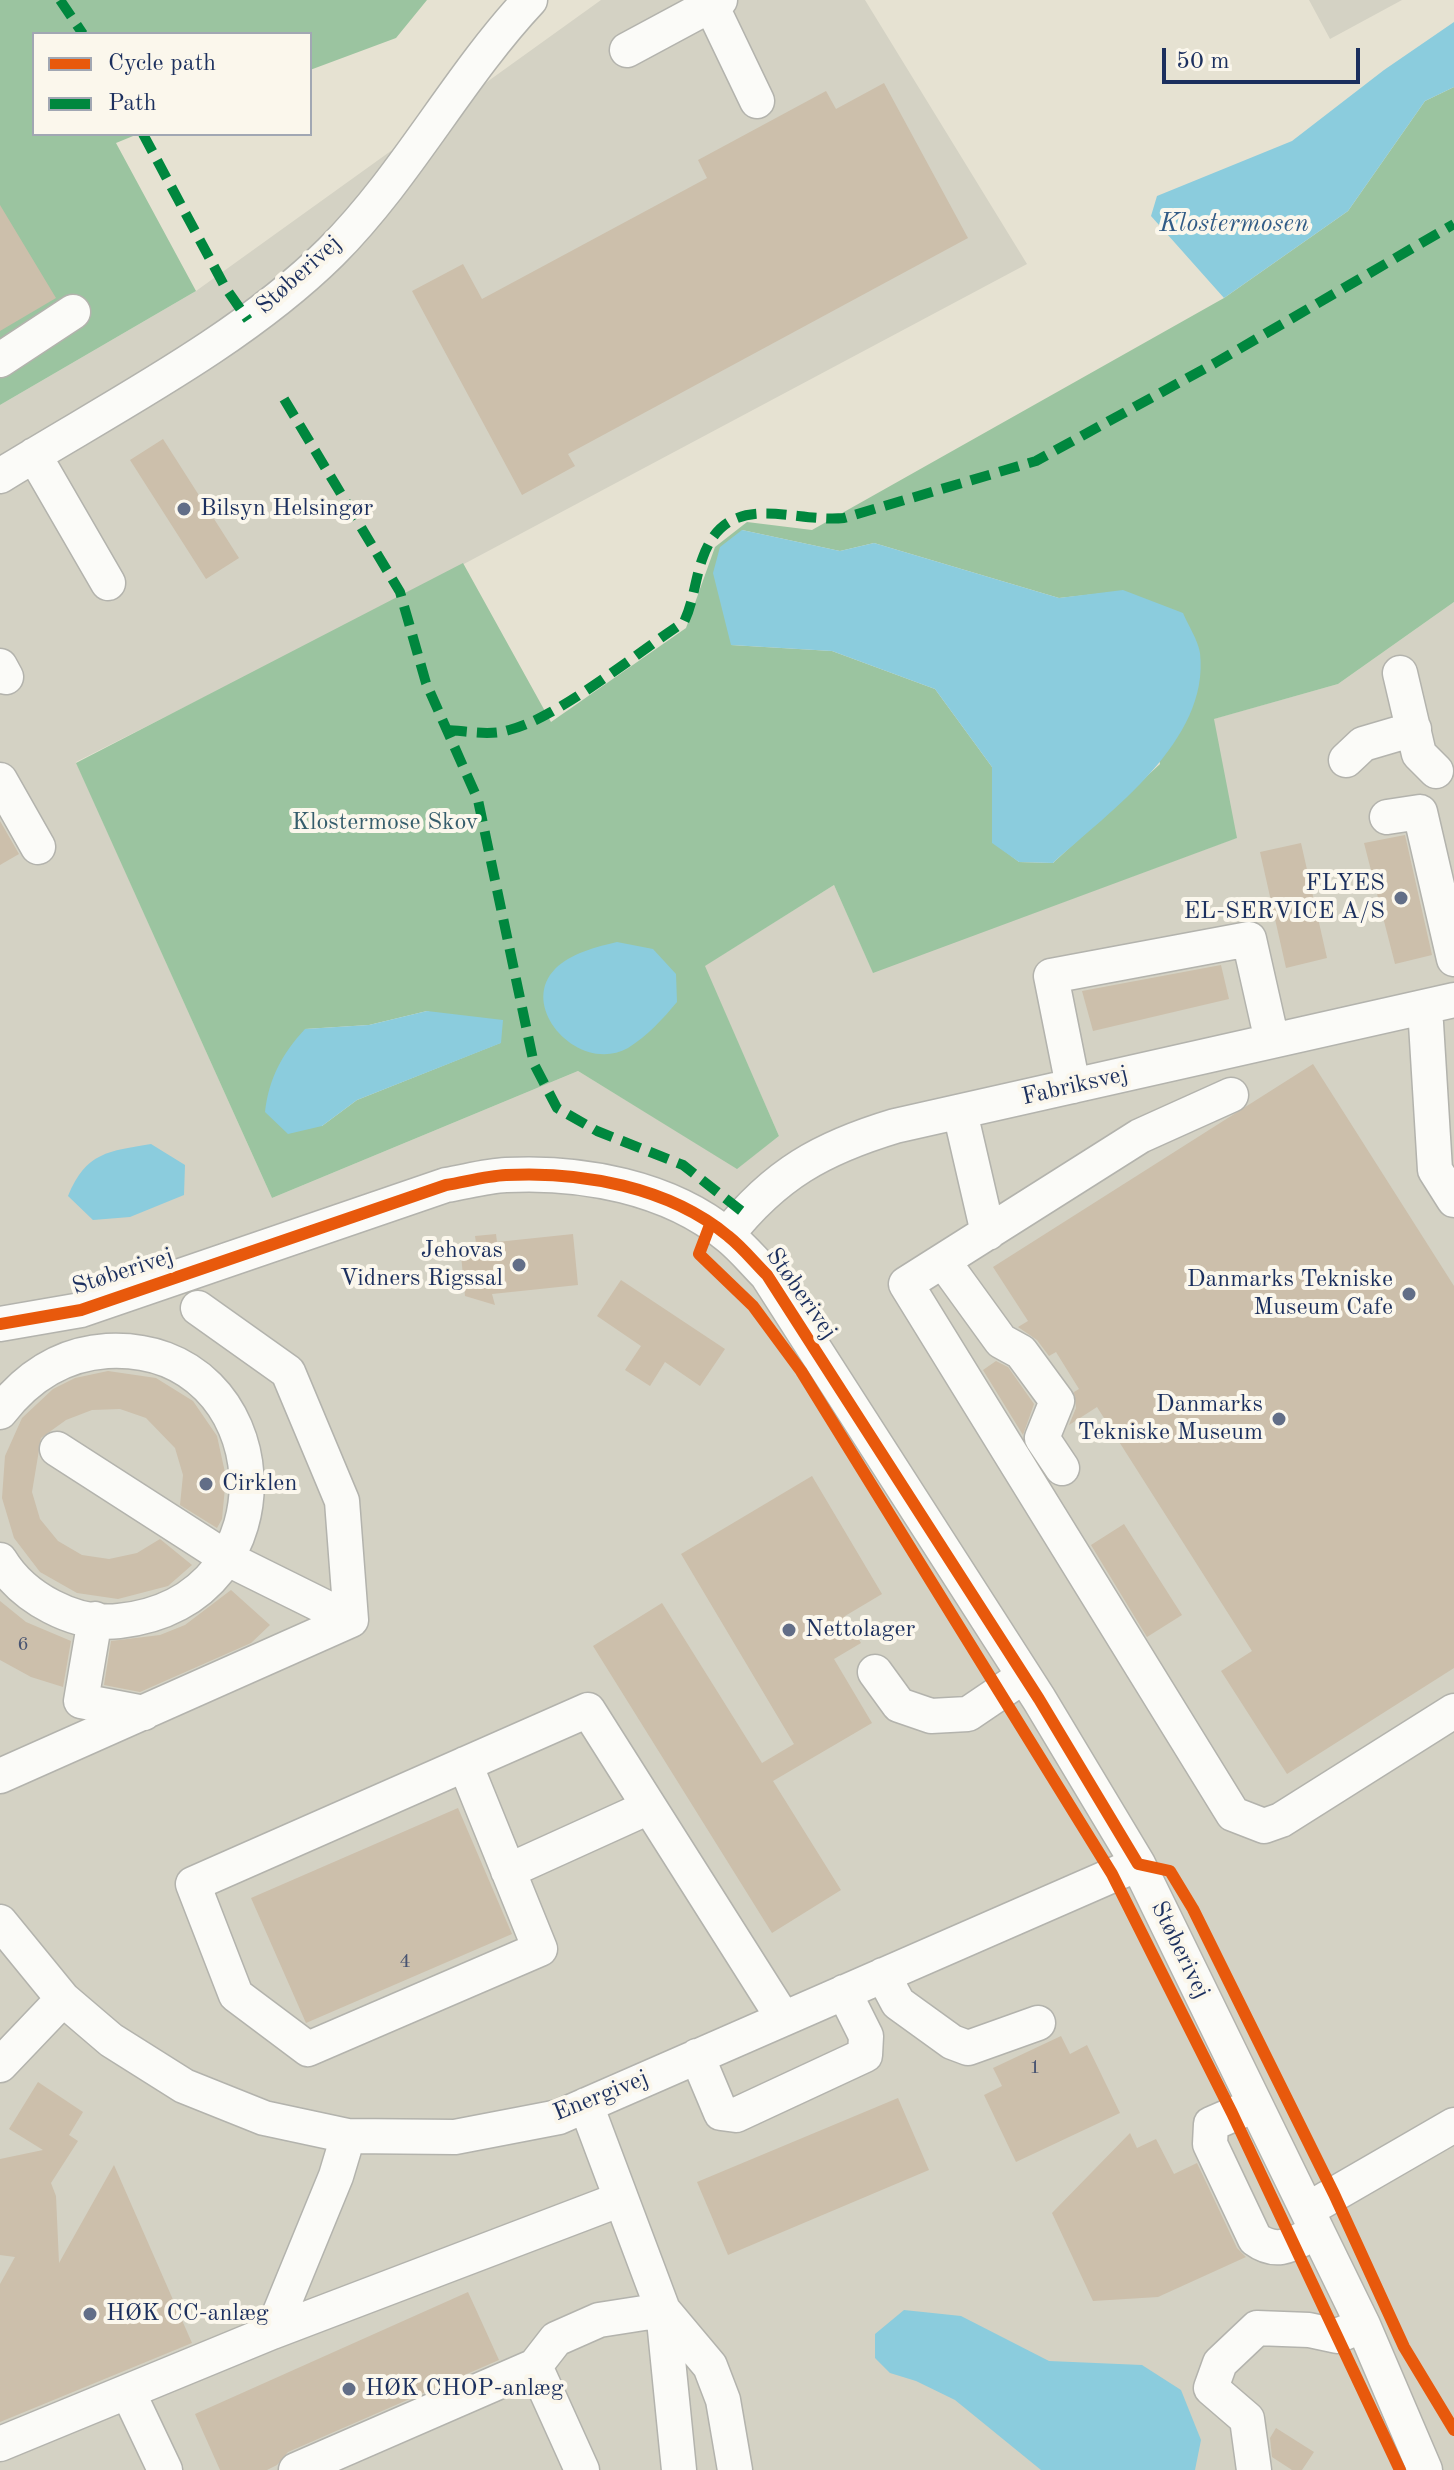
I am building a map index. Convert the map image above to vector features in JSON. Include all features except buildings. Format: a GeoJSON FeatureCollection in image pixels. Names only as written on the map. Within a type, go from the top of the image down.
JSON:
{"type":"FeatureCollection","features":[{"type":"Feature","properties":{"kind":"street","name":"Støberivej"},"geometry":{"type":"LineString","coordinates":[[0,476],[239,328],[330,252],[397,174],[504,28],[530,0]]}},
{"type":"Feature","properties":{"kind":"street"},"geometry":{"type":"LineString","coordinates":[[627,50],[716,2],[757,101]]}},
{"type":"Feature","properties":{"kind":"street"},"geometry":{"type":"LineString","coordinates":[[0,360],[73,312]]}},
{"type":"Feature","properties":{"kind":"street"},"geometry":{"type":"LineString","coordinates":[[34,455],[108,583]]}},
{"type":"Feature","properties":{"kind":"street"},"geometry":{"type":"LineString","coordinates":[[1400,673],[1419,754],[1436,771]]}},
{"type":"Feature","properties":{"kind":"street"},"geometry":{"type":"LineString","coordinates":[[1346,760],[1363,744],[1414,729]]}},
{"type":"Feature","properties":{"kind":"street"},"geometry":{"type":"LineString","coordinates":[[0,780],[38,847]]}},
{"type":"Feature","properties":{"kind":"street"},"geometry":{"type":"LineString","coordinates":[[1387,817],[1420,812],[1454,959]]}},
{"type":"Feature","properties":{"kind":"street"},"geometry":{"type":"LineString","coordinates":[[1073,1086],[1051,976],[1249,939],[1272,1041]]}},
{"type":"Feature","properties":{"kind":"street"},"geometry":{"type":"LineString","coordinates":[[1440,1003],[1435,1170],[1451,1189]]}},
{"type":"Feature","properties":{"kind":"street","name":"Fabriksvej"},"geometry":{"type":"LineString","coordinates":[[727,1235],[778,1180],[813,1156],[848,1140],[1440,1003]]}},
{"type":"Feature","properties":{"kind":"street"},"geometry":{"type":"LineString","coordinates":[[1231,1095],[1140,1136],[906,1284],[1233,1814],[1264,1826],[1281,1820],[1454,1711]]}},
{"type":"Feature","properties":{"kind":"street"},"geometry":{"type":"LineString","coordinates":[[960,1112],[988,1233]]}},
{"type":"Feature","properties":{"kind":"street","name":"Støberivej"},"geometry":{"type":"LineString","coordinates":[[0,1324],[81,1310],[446,1185],[503,1175],[562,1175],[621,1185],[676,1205],[727,1235],[767,1275],[1024,1676],[1138,1864],[1363,2325],[1425,2470]]}},
{"type":"Feature","properties":{"kind":"street"},"geometry":{"type":"LineString","coordinates":[[943,1261],[1001,1341],[1021,1352],[1057,1401],[1042,1438],[1062,1468]]}},
{"type":"Feature","properties":{"kind":"street"},"geometry":{"type":"LineString","coordinates":[[198,1308],[288,1372],[342,1501],[351,1620]]}},
{"type":"Feature","properties":{"kind":"street"},"geometry":{"type":"LineString","coordinates":[[0,1412],[16,1390],[48,1366],[86,1353],[125,1350],[164,1359],[199,1380],[226,1409],[243,1444],[250,1484],[245,1523],[228,1559],[207,1585],[179,1605],[148,1617],[115,1622],[51,1606],[12,1588],[0,1560]]}},
{"type":"Feature","properties":{"kind":"street"},"geometry":{"type":"LineString","coordinates":[[57,1449],[228,1559],[351,1620]]}},
{"type":"Feature","properties":{"kind":"street"},"geometry":{"type":"LineString","coordinates":[[95,1619],[81,1701],[144,1713]]}},
{"type":"Feature","properties":{"kind":"street"},"geometry":{"type":"LineString","coordinates":[[0,1776],[351,1620]]}},
{"type":"Feature","properties":{"kind":"street"},"geometry":{"type":"LineString","coordinates":[[875,1672],[899,1705],[931,1716],[968,1714],[1024,1676]]}},
{"type":"Feature","properties":{"kind":"street"},"geometry":{"type":"LineString","coordinates":[[465,1764],[540,1949],[308,2049],[236,1995],[193,1884],[465,1764],[588,1710],[783,2018]]}},
{"type":"Feature","properties":{"kind":"street"},"geometry":{"type":"LineString","coordinates":[[508,1871],[649,1807]]}},
{"type":"Feature","properties":{"kind":"street","name":"Energivej"},"geometry":{"type":"LineString","coordinates":[[0,1922],[63,1999],[111,2040],[184,2086],[264,2118],[348,2136],[455,2137],[559,2117],[1138,1864]]}},
{"type":"Feature","properties":{"kind":"street"},"geometry":{"type":"LineString","coordinates":[[883,1975],[898,2003],[952,2042],[968,2048],[1038,2023]]}},
{"type":"Feature","properties":{"kind":"street"},"geometry":{"type":"LineString","coordinates":[[697,2056],[721,2113],[736,2115],[865,2055],[866,2036],[844,1992]]}},
{"type":"Feature","properties":{"kind":"street"},"geometry":{"type":"LineString","coordinates":[[0,2065],[63,1999]]}},
{"type":"Feature","properties":{"kind":"street"},"geometry":{"type":"LineString","coordinates":[[586,2105],[663,2310],[679,2470]]}},
{"type":"Feature","properties":{"kind":"street"},"geometry":{"type":"LineString","coordinates":[[1255,2105],[1211,2124],[1209,2133],[1210,2144],[1255,2239],[1267,2248],[1281,2249],[1312,2221],[1454,2125]]}},
{"type":"Feature","properties":{"kind":"street"},"geometry":{"type":"LineString","coordinates":[[272,2332],[336,2176],[348,2136]]}},
{"type":"Feature","properties":{"kind":"street"},"geometry":{"type":"LineString","coordinates":[[0,2444],[272,2332],[621,2199]]}},
{"type":"Feature","properties":{"kind":"street"},"geometry":{"type":"LineString","coordinates":[[296,2470],[535,2366],[556,2339],[599,2320],[663,2310]]}},
{"type":"Feature","properties":{"kind":"street"},"geometry":{"type":"LineString","coordinates":[[663,2310],[710,2366],[723,2400],[735,2470]]}},
{"type":"Feature","properties":{"kind":"street"},"geometry":{"type":"LineString","coordinates":[[1254,2470],[1247,2419],[1211,2388],[1220,2363],[1257,2328],[1309,2330],[1337,2336],[1363,2325]]}},
{"type":"Feature","properties":{"kind":"street"},"geometry":{"type":"LineString","coordinates":[[535,2366],[582,2470]]}},
{"type":"Feature","properties":{"kind":"street"},"geometry":{"type":"LineString","coordinates":[[128,2392],[165,2470]]}},
{"type":"Feature","properties":{"kind":"street","name":"Støberivej"},"geometry":{"type":"LineString","coordinates":[[1399,2407],[1441,2470]]}},
{"type":"Feature","properties":{"kind":"shaded area"},"geometry":{"type":"Polygon","coordinates":[[[601,0],[865,0],[1027,264],[385,606],[76,762],[272,1198],[578,1071],[737,1168],[779,1136],[704,966],[834,885],[873,972],[1236,838],[1213,719],[1338,684],[1454,602],[1454,2470],[0,2470],[0,405],[196,291],[601,0]]]}},
{"type":"Feature","properties":{"kind":"shaded area"},"geometry":{"type":"Polygon","coordinates":[[[1309,0],[1402,0],[1330,39],[1309,0]]]}},
{"type":"Feature","properties":{"kind":"green space"},"geometry":{"type":"Polygon","coordinates":[[[0,0],[427,0],[396,38],[312,69],[312,32],[32,32],[32,136],[133,136],[116,143],[196,291],[0,405],[0,0]]]}},
{"type":"Feature","properties":{"kind":"green space","name":"Klostermose Skov"},"geometry":{"type":"Polygon","coordinates":[[[1454,87],[1454,602],[1338,684],[1214,719],[1237,838],[873,973],[834,885],[705,966],[779,1136],[737,1169],[578,1071],[272,1198],[76,763],[463,563],[551,722],[686,628],[715,547],[747,522],[812,530],[1224,298],[1348,211],[1425,101],[1454,87]],[[742,530],[731,645],[832,651],[935,689],[992,767],[993,842],[1019,862],[1053,863],[1160,764],[1123,591],[1059,598],[874,543],[840,551],[742,530]],[[427,1011],[369,1025],[305,1029],[322,1126],[357,1100],[500,1043],[427,1011]]]}},
{"type":"Feature","properties":{"kind":"water","name":"Klostermosen"},"geometry":{"type":"Polygon","coordinates":[[[1454,22],[1454,87],[1425,101],[1348,211],[1224,298],[1151,216],[1157,196],[1292,141],[1384,70],[1454,22]]]}},
{"type":"Feature","properties":{"kind":"water"},"geometry":{"type":"Polygon","coordinates":[[[742,530],[840,551],[874,543],[1059,598],[1123,590],[1183,613],[1200,653],[1199,685],[1189,716],[1152,772],[1053,863],[1019,862],[992,843],[992,767],[935,689],[832,651],[731,645],[713,573],[720,547],[742,530]]]}},
{"type":"Feature","properties":{"kind":"water"},"geometry":{"type":"Polygon","coordinates":[[[617,942],[653,949],[676,974],[677,1002],[654,1027],[628,1048],[610,1054],[591,1053],[559,1033],[549,1018],[544,1002],[545,985],[555,969],[568,959],[617,942]]]}},
{"type":"Feature","properties":{"kind":"water"},"geometry":{"type":"Polygon","coordinates":[[[427,1011],[503,1020],[501,1043],[357,1100],[322,1126],[288,1134],[265,1112],[278,1067],[305,1029],[369,1025],[427,1011]]]}},
{"type":"Feature","properties":{"kind":"water"},"geometry":{"type":"Polygon","coordinates":[[[151,1144],[185,1165],[184,1195],[130,1217],[93,1220],[68,1196],[83,1170],[100,1156],[151,1144]]]}},
{"type":"Feature","properties":{"kind":"water"},"geometry":{"type":"Polygon","coordinates":[[[904,2310],[961,2316],[1049,2361],[1142,2365],[1181,2390],[1201,2440],[1195,2470],[1041,2470],[955,2400],[916,2381],[890,2373],[875,2358],[875,2334],[904,2310]]]}},
{"type":"Feature","properties":{"kind":"marked path"},"geometry":{"type":"LineString","coordinates":[[60,0],[82,32]]}},
{"type":"Feature","properties":{"kind":"marked path"},"geometry":{"type":"LineString","coordinates":[[144,136],[225,287],[248,320]]}},
{"type":"Feature","properties":{"kind":"marked path"},"geometry":{"type":"LineString","coordinates":[[447,730],[494,733],[529,723],[598,683],[684,622],[703,557],[714,536],[728,522],[763,514],[844,518],[1036,461],[1215,363],[1454,224]]}},
{"type":"Feature","properties":{"kind":"marked path"},"geometry":{"type":"LineString","coordinates":[[284,399],[400,592],[426,683],[478,800],[534,1064],[557,1108],[597,1131],[683,1165],[744,1213]]}},
{"type":"Feature","properties":{"kind":"cycle path"},"geometry":{"type":"LineString","coordinates":[[0,1324],[81,1310],[446,1185],[498,1176],[564,1176],[623,1186],[679,1205],[728,1236],[767,1275],[1039,1699],[1138,1864],[1170,1871],[1193,1909],[1334,2194],[1404,2347],[1454,2430]]}},
{"type":"Feature","properties":{"kind":"cycle path"},"geometry":{"type":"LineString","coordinates":[[710,1225],[699,1254],[753,1306],[801,1371],[1112,1874],[1232,2113],[1400,2470]]}},
{"type":"Feature","properties":{"kind":"place","name":"Bilsyn Helsingør"},"geometry":{"type":"Point","coordinates":[184,509]}},
{"type":"Feature","properties":{"kind":"place","name":"FLYES EL-SERVICE A/S"},"geometry":{"type":"Point","coordinates":[1401,898]}},
{"type":"Feature","properties":{"kind":"place","name":"Jehovas Vidners Rigssal"},"geometry":{"type":"Point","coordinates":[519,1265]}},
{"type":"Feature","properties":{"kind":"place","name":"Danmarks Tekniske Museum Cafe"},"geometry":{"type":"Point","coordinates":[1409,1294]}},
{"type":"Feature","properties":{"kind":"place","name":"Danmarks Tekniske Museum"},"geometry":{"type":"Point","coordinates":[1279,1419]}},
{"type":"Feature","properties":{"kind":"place","name":"Cirklen"},"geometry":{"type":"Point","coordinates":[206,1484]}},
{"type":"Feature","properties":{"kind":"place","name":"Nettolager"},"geometry":{"type":"Point","coordinates":[789,1630]}},
{"type":"Feature","properties":{"kind":"place","name":"HØK CC-anlæg"},"geometry":{"type":"Point","coordinates":[90,2314]}},
{"type":"Feature","properties":{"kind":"place","name":"HØK CHOP-anlæg"},"geometry":{"type":"Point","coordinates":[349,2389]}}]}
